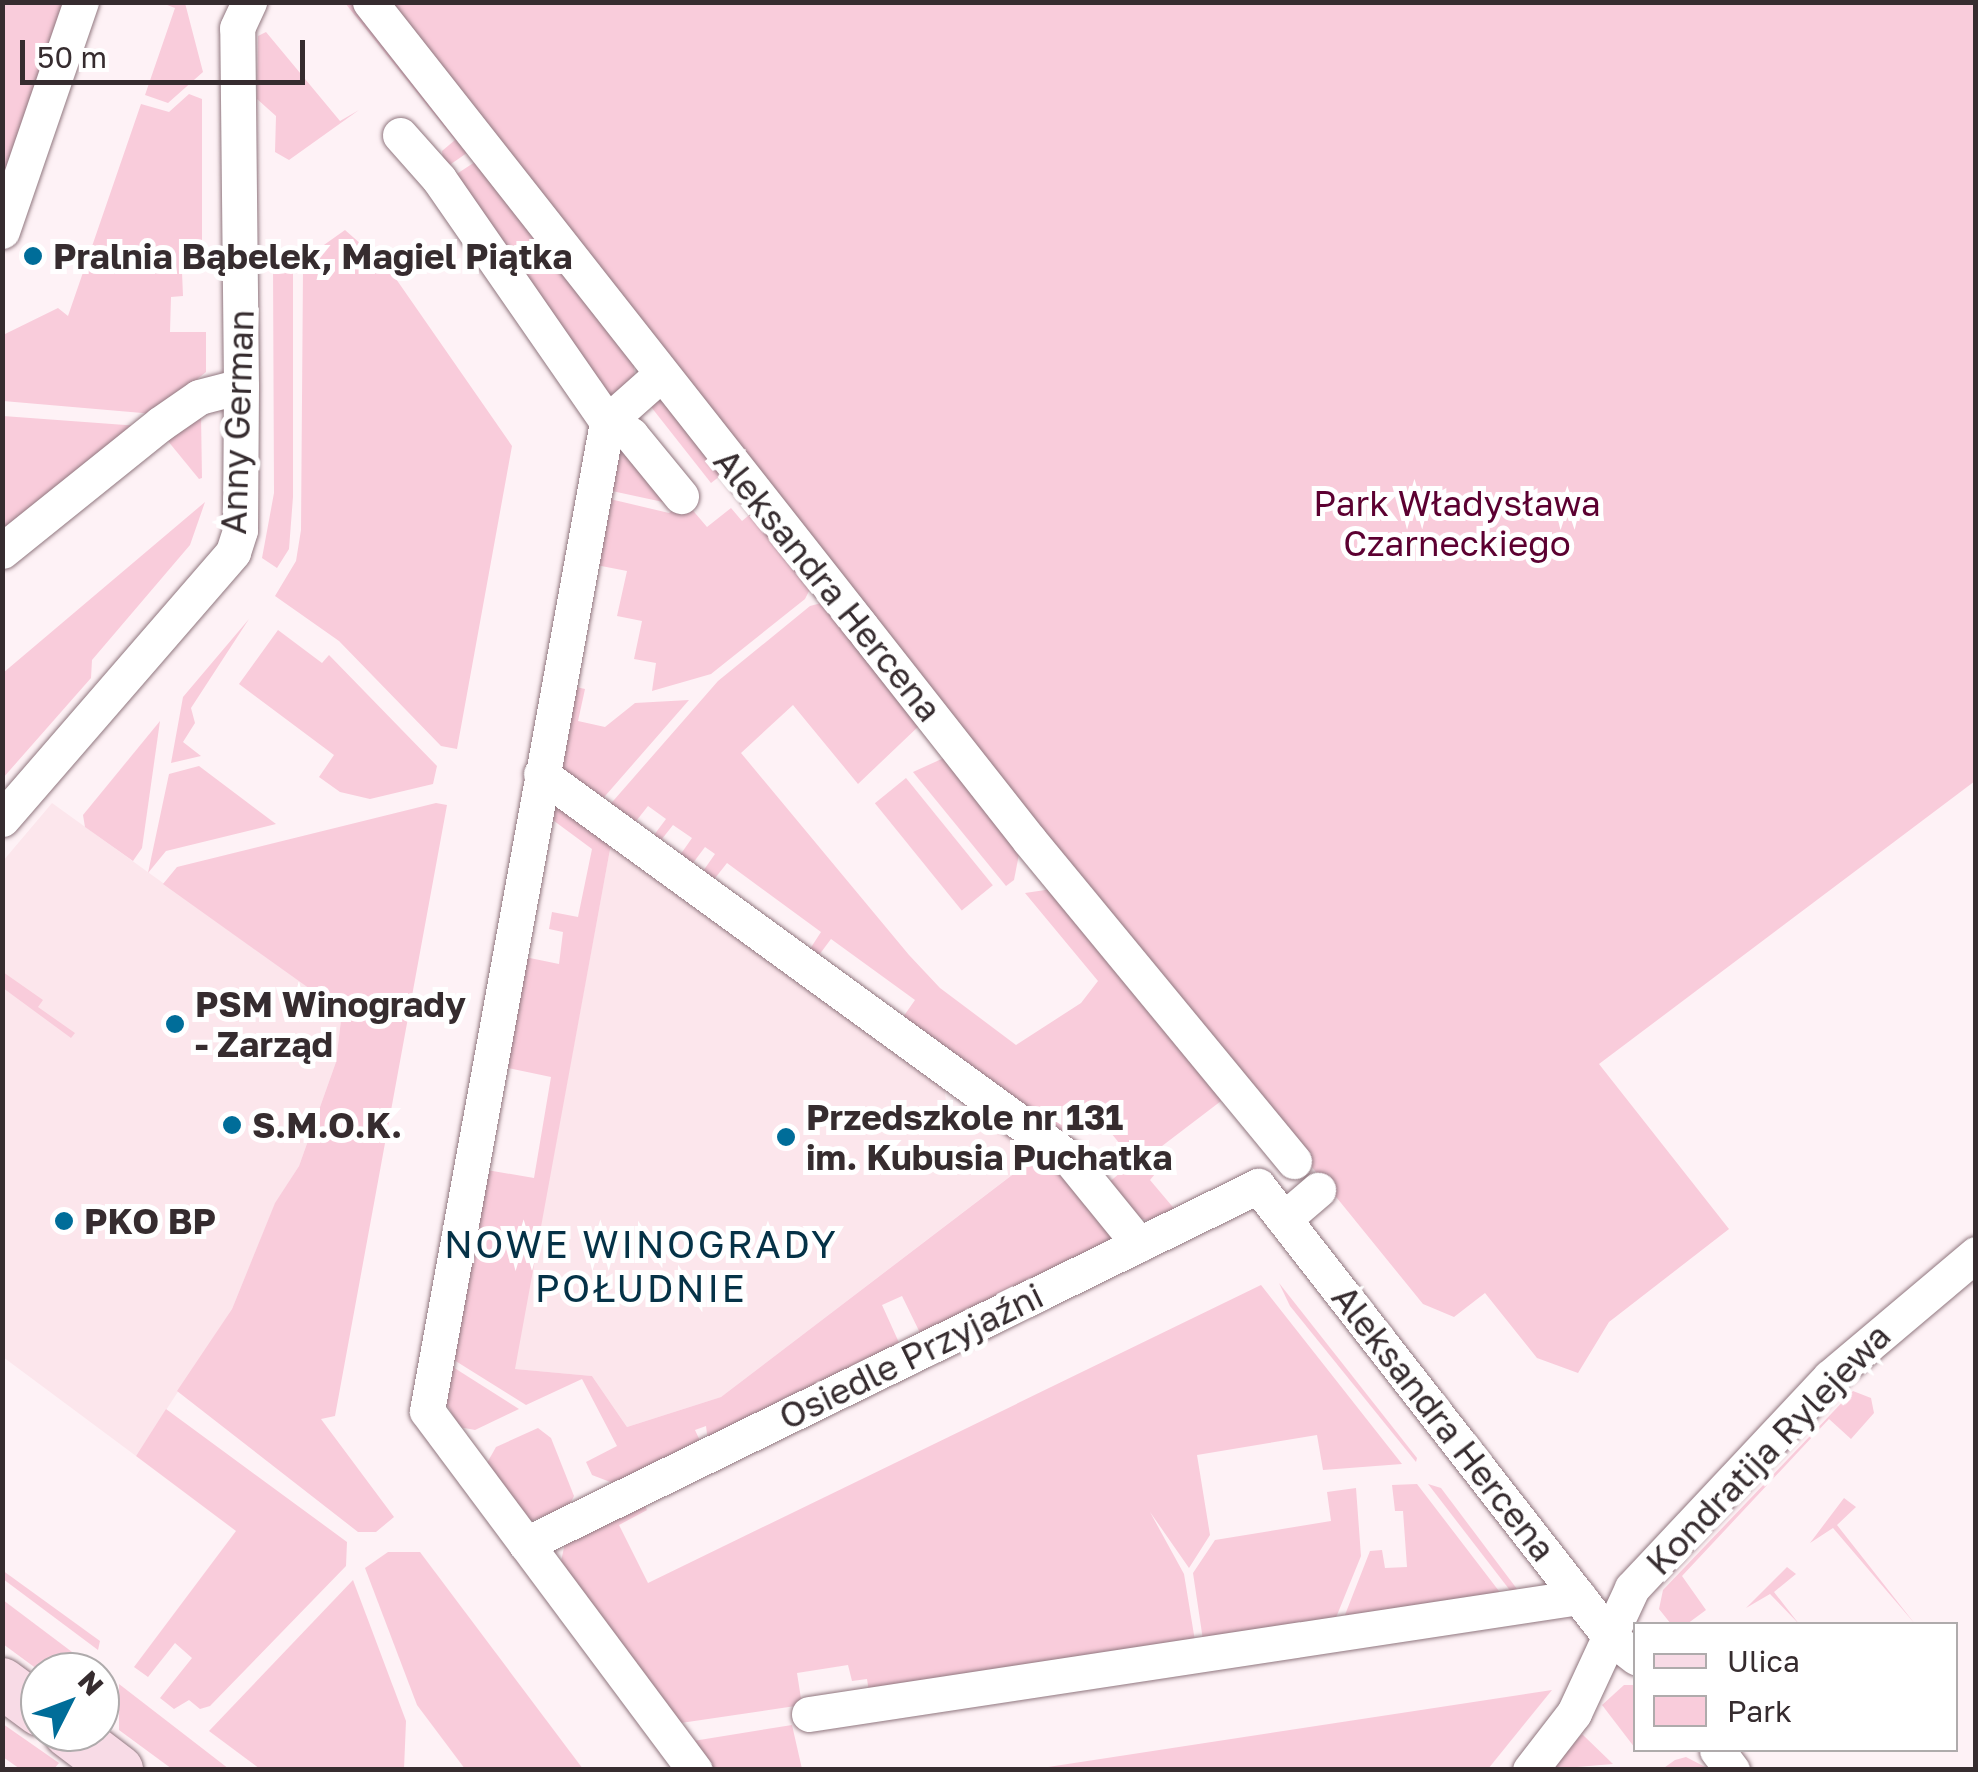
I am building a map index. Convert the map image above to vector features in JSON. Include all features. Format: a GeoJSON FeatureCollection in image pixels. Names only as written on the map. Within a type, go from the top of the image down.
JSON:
{"type":"FeatureCollection","features":[{"type":"Feature","properties":{"kind":"street"},"geometry":{"type":"LineString","coordinates":[[2,231],[81,2]]}},
{"type":"Feature","properties":{"kind":"street","name":"Aleksandra Hercena"},"geometry":{"type":"LineString","coordinates":[[370,2],[660,375],[1294,1161]]}},
{"type":"Feature","properties":{"kind":"street","name":"Anny German"},"geometry":{"type":"LineString","coordinates":[[2,819],[233,552],[240,530],[238,11]]}},
{"type":"Feature","properties":{"kind":"street"},"geometry":{"type":"LineString","coordinates":[[400,136],[439,179],[607,422],[631,436],[680,496]]}},
{"type":"Feature","properties":{"kind":"street"},"geometry":{"type":"LineString","coordinates":[[660,375],[607,422],[427,1411],[695,1770]]}},
{"type":"Feature","properties":{"kind":"street"},"geometry":{"type":"LineString","coordinates":[[2,551],[160,424],[200,398],[242,386]]}},
{"type":"Feature","properties":{"kind":"street"},"geometry":{"type":"LineString","coordinates":[[541,774],[1069,1158],[1139,1244]]}},
{"type":"Feature","properties":{"kind":"street","name":"Osiedle Przyjaźni"},"geometry":{"type":"LineString","coordinates":[[526,1544],[1258,1186],[1284,1219]]}},
{"type":"Feature","properties":{"kind":"street"},"geometry":{"type":"LineString","coordinates":[[1284,1219],[1318,1190]]}},
{"type":"Feature","properties":{"kind":"street","name":"Aleksandra Hercena"},"geometry":{"type":"LineString","coordinates":[[1284,1219],[1579,1597],[1623,1647]]}},
{"type":"Feature","properties":{"kind":"street","name":"Kondratija Rylejewa"},"geometry":{"type":"LineString","coordinates":[[1530,1770],[1623,1647],[1632,1588],[1866,1346],[1976,1254]]}},
{"type":"Feature","properties":{"kind":"street"},"geometry":{"type":"LineString","coordinates":[[809,1714],[1579,1597]]}},
{"type":"Feature","properties":{"kind":"street"},"geometry":{"type":"LineString","coordinates":[[94,1752],[118,1770]]}},
{"type":"Feature","properties":{"kind":"shaded area"},"geometry":{"type":"Polygon","coordinates":[[[52,803],[324,999],[341,1020],[336,1062],[299,1166],[275,1204],[232,1309],[136,1456],[3,1357],[3,861],[52,803]]]}},
{"type":"Feature","properties":{"kind":"shaded area","name":"Przedszkole nr 131 im. Kubusia Puchatka"},"geometry":{"type":"Polygon","coordinates":[[[611,844],[944,1086],[946,1101],[967,1120],[985,1116],[1038,1155],[721,1397],[627,1427],[592,1376],[514,1369],[611,844]]]}},
{"type":"Feature","properties":{"kind":"green space"},"geometry":{"type":"Polygon","coordinates":[[[3,3],[69,3],[3,197],[3,3]]]}},
{"type":"Feature","properties":{"kind":"green space"},"geometry":{"type":"Polygon","coordinates":[[[162,3],[185,3],[203,72],[168,103],[145,95],[175,8],[162,3]]]}},
{"type":"Feature","properties":{"kind":"green space"},"geometry":{"type":"Polygon","coordinates":[[[345,3],[354,3],[471,150],[444,169],[442,151],[455,140],[345,3]]]}},
{"type":"Feature","properties":{"kind":"green space","name":"Park Władysława Czarneckiego"},"geometry":{"type":"Polygon","coordinates":[[[387,3],[1975,3],[1975,781],[1599,1064],[1729,1229],[1609,1322],[1578,1373],[1537,1358],[1485,1293],[1454,1317],[1423,1304],[992,773],[387,3]]]}},
{"type":"Feature","properties":{"kind":"green space"},"geometry":{"type":"Polygon","coordinates":[[[266,32],[340,121],[359,110],[289,160],[275,152],[276,116],[257,99],[258,36],[266,32]]]}},
{"type":"Feature","properties":{"kind":"green space"},"geometry":{"type":"Polygon","coordinates":[[[189,94],[202,99],[202,272],[182,272],[183,296],[171,297],[170,332],[206,332],[206,372],[154,414],[3,401],[3,335],[58,308],[68,316],[141,104],[169,112],[189,94]]]}},
{"type":"Feature","properties":{"kind":"green space"},"geometry":{"type":"Polygon","coordinates":[[[478,160],[633,356],[635,377],[610,399],[449,179],[478,160]]]}},
{"type":"Feature","properties":{"kind":"green space"},"geometry":{"type":"Polygon","coordinates":[[[345,230],[362,245],[369,240],[512,446],[457,749],[441,746],[339,641],[275,596],[296,561],[301,530],[303,269],[307,257],[345,230]]]}},
{"type":"Feature","properties":{"kind":"green space"},"geometry":{"type":"Polygon","coordinates":[[[293,252],[293,497],[289,549],[277,568],[262,558],[274,493],[273,266],[293,252]]]}},
{"type":"Feature","properties":{"kind":"green space"},"geometry":{"type":"Polygon","coordinates":[[[656,393],[724,473],[711,483],[648,403],[656,393]]]}},
{"type":"Feature","properties":{"kind":"green space"},"geometry":{"type":"Polygon","coordinates":[[[201,415],[202,478],[199,479],[163,435],[201,415]]]}},
{"type":"Feature","properties":{"kind":"green space"},"geometry":{"type":"Polygon","coordinates":[[[3,416],[139,426],[3,536],[3,416]]]}},
{"type":"Feature","properties":{"kind":"green space"},"geometry":{"type":"Polygon","coordinates":[[[620,445],[669,496],[663,502],[612,491],[620,445]]]}},
{"type":"Feature","properties":{"kind":"green space"},"geometry":{"type":"Polygon","coordinates":[[[610,499],[669,513],[684,500],[707,527],[731,508],[742,521],[754,511],[812,585],[805,599],[711,674],[652,691],[656,663],[634,659],[642,621],[617,616],[627,571],[591,564],[610,499]]]}},
{"type":"Feature","properties":{"kind":"green space"},"geometry":{"type":"Polygon","coordinates":[[[205,502],[190,545],[92,660],[91,678],[3,778],[3,673],[205,502]]]}},
{"type":"Feature","properties":{"kind":"green space"},"geometry":{"type":"Polygon","coordinates":[[[825,602],[921,724],[858,784],[793,705],[741,753],[940,988],[1016,1045],[1081,1003],[1098,981],[1025,893],[1052,889],[1225,1098],[1145,1159],[1155,1174],[1150,1180],[1177,1212],[1150,1221],[1135,1217],[1107,1184],[1134,1161],[1097,1116],[1059,1136],[901,1020],[915,1000],[831,939],[816,959],[808,952],[821,932],[727,863],[712,882],[701,874],[715,854],[705,847],[690,867],[678,858],[692,838],[673,825],[658,844],[651,839],[666,819],[648,806],[633,825],[607,808],[718,681],[810,606],[825,602]]]}},
{"type":"Feature","properties":{"kind":"green space"},"geometry":{"type":"Polygon","coordinates":[[[249,619],[191,708],[195,723],[183,742],[201,756],[171,763],[183,697],[249,619]]]}},
{"type":"Feature","properties":{"kind":"green space"},"geometry":{"type":"Polygon","coordinates":[[[278,630],[322,663],[329,655],[437,766],[433,784],[370,799],[340,792],[319,777],[334,755],[239,684],[278,630]]]}},
{"type":"Feature","properties":{"kind":"green space"},"geometry":{"type":"Polygon","coordinates":[[[568,685],[585,689],[578,721],[605,727],[635,703],[689,700],[599,803],[559,769],[568,685]]]}},
{"type":"Feature","properties":{"kind":"green space"},"geometry":{"type":"Polygon","coordinates":[[[160,721],[142,848],[133,861],[85,827],[83,815],[160,721]]]}},
{"type":"Feature","properties":{"kind":"green space"},"geometry":{"type":"Polygon","coordinates":[[[946,757],[1020,849],[1014,880],[1006,886],[913,772],[946,757]]]}},
{"type":"Feature","properties":{"kind":"green space"},"geometry":{"type":"Polygon","coordinates":[[[199,766],[276,824],[166,851],[148,873],[169,774],[199,766]]]}},
{"type":"Feature","properties":{"kind":"green space"},"geometry":{"type":"Polygon","coordinates":[[[906,778],[993,885],[962,910],[875,803],[906,778]]]}},
{"type":"Feature","properties":{"kind":"green space"},"geometry":{"type":"Polygon","coordinates":[[[550,792],[611,844],[515,1369],[592,1376],[627,1427],[721,1397],[1041,1153],[1114,1237],[922,1337],[902,1296],[882,1305],[901,1347],[708,1442],[706,1426],[695,1430],[702,1445],[618,1485],[592,1475],[586,1462],[617,1446],[582,1379],[526,1405],[446,1355],[481,1169],[534,1178],[551,1077],[499,1066],[520,956],[559,964],[563,932],[549,929],[552,912],[578,917],[592,849],[546,815],[550,792]]]}},
{"type":"Feature","properties":{"kind":"green space"},"geometry":{"type":"Polygon","coordinates":[[[436,803],[447,805],[335,1416],[321,1419],[394,1517],[376,1532],[358,1532],[177,1391],[232,1309],[275,1203],[299,1166],[336,1062],[341,1020],[324,999],[163,884],[177,867],[436,803]]]}},
{"type":"Feature","properties":{"kind":"green space"},"geometry":{"type":"Polygon","coordinates":[[[3,972],[43,1000],[38,1007],[75,1033],[71,1038],[3,988],[3,972]]]}},
{"type":"Feature","properties":{"kind":"green space"},"geometry":{"type":"Polygon","coordinates":[[[1279,1283],[1417,1458],[1416,1462],[1290,1306],[1279,1283]]]}},
{"type":"Feature","properties":{"kind":"green space"},"geometry":{"type":"Polygon","coordinates":[[[1261,1285],[1402,1464],[1323,1470],[1317,1435],[1197,1455],[1210,1535],[1189,1568],[1150,1512],[1184,1574],[1195,1641],[869,1692],[867,1679],[852,1681],[848,1665],[797,1673],[802,1705],[674,1724],[560,1566],[565,1543],[642,1498],[647,1510],[619,1525],[648,1583],[1261,1285]]]}},
{"type":"Feature","properties":{"kind":"green space"},"geometry":{"type":"Polygon","coordinates":[[[445,1362],[519,1409],[475,1430],[459,1427],[443,1397],[445,1362]]]}},
{"type":"Feature","properties":{"kind":"green space"},"geometry":{"type":"Polygon","coordinates":[[[1853,1391],[1871,1398],[1874,1413],[1851,1439],[1829,1419],[1682,1576],[1706,1610],[1690,1622],[1669,1622],[1659,1609],[1663,1590],[1853,1391]]]}},
{"type":"Feature","properties":{"kind":"green space"},"geometry":{"type":"Polygon","coordinates":[[[166,1409],[347,1542],[346,1566],[210,1706],[200,1709],[189,1700],[174,1709],[160,1698],[192,1658],[175,1643],[148,1677],[134,1667],[236,1531],[136,1456],[166,1409]]]}},
{"type":"Feature","properties":{"kind":"green space"},"geometry":{"type":"Polygon","coordinates":[[[538,1428],[551,1438],[574,1496],[569,1506],[531,1521],[487,1463],[496,1447],[538,1428]]]}},
{"type":"Feature","properties":{"kind":"green space"},"geometry":{"type":"Polygon","coordinates":[[[1417,1484],[1502,1595],[1343,1620],[1370,1551],[1382,1550],[1385,1568],[1407,1567],[1403,1511],[1395,1511],[1392,1485],[1417,1484]]]}},
{"type":"Feature","properties":{"kind":"green space"},"geometry":{"type":"Polygon","coordinates":[[[1428,1484],[1441,1488],[1517,1589],[1512,1593],[1428,1484]]]}},
{"type":"Feature","properties":{"kind":"green space"},"geometry":{"type":"Polygon","coordinates":[[[1356,1488],[1361,1556],[1335,1620],[1203,1640],[1193,1573],[1215,1540],[1331,1521],[1327,1492],[1356,1488]]]}},
{"type":"Feature","properties":{"kind":"green space"},"geometry":{"type":"Polygon","coordinates":[[[1844,1498],[1856,1507],[1837,1525],[1913,1622],[1833,1528],[1810,1543],[1844,1498]]]}},
{"type":"Feature","properties":{"kind":"green space"},"geometry":{"type":"Polygon","coordinates":[[[388,1552],[420,1552],[583,1769],[465,1769],[417,1705],[365,1568],[388,1552]]]}},
{"type":"Feature","properties":{"kind":"green space"},"geometry":{"type":"Polygon","coordinates":[[[1787,1567],[1796,1574],[1774,1592],[1797,1622],[1770,1594],[1746,1608],[1787,1567]]]}},
{"type":"Feature","properties":{"kind":"green space"},"geometry":{"type":"Polygon","coordinates":[[[2,1570],[100,1641],[98,1650],[3,1579],[2,1570]]]}},
{"type":"Feature","properties":{"kind":"green space"},"geometry":{"type":"Polygon","coordinates":[[[353,1580],[406,1721],[404,1769],[260,1769],[209,1731],[353,1580]]]}},
{"type":"Feature","properties":{"kind":"green space"},"geometry":{"type":"Polygon","coordinates":[[[3,1600],[72,1652],[20,1652],[20,1657],[3,1644],[3,1600]]]}},
{"type":"Feature","properties":{"kind":"green space"},"geometry":{"type":"Polygon","coordinates":[[[120,1685],[229,1769],[172,1769],[120,1731],[120,1685]]]}},
{"type":"Feature","properties":{"kind":"green space"},"geometry":{"type":"Polygon","coordinates":[[[1624,1685],[1633,1685],[1633,1745],[1602,1705],[1624,1685]]]}},
{"type":"Feature","properties":{"kind":"green space"},"geometry":{"type":"Polygon","coordinates":[[[1552,1690],[1488,1769],[1035,1769],[1552,1690]]]}},
{"type":"Feature","properties":{"kind":"green space"},"geometry":{"type":"Polygon","coordinates":[[[3,1724],[20,1736],[20,1752],[43,1752],[59,1763],[54,1769],[20,1769],[3,1757],[3,1724]]]}},
{"type":"Feature","properties":{"kind":"green space"},"geometry":{"type":"Polygon","coordinates":[[[792,1725],[802,1769],[708,1769],[687,1742],[792,1725]]]}},
{"type":"Feature","properties":{"kind":"green space"},"geometry":{"type":"Polygon","coordinates":[[[1582,1734],[1613,1764],[1553,1769],[1582,1734]]]}},
{"type":"Feature","properties":{"kind":"green space"},"geometry":{"type":"Polygon","coordinates":[[[1686,1757],[1711,1770],[1661,1770],[1675,1760],[1686,1757]]]}},
{"type":"Feature","properties":{"kind":"place","name":"Pralnia Bąbelek, Magiel Piątka"},"geometry":{"type":"Point","coordinates":[33,256]}},
{"type":"Feature","properties":{"kind":"place","name":"PSM Winogrady - Zarząd"},"geometry":{"type":"Point","coordinates":[175,1024]}},
{"type":"Feature","properties":{"kind":"place","name":"S.M.O.K."},"geometry":{"type":"Point","coordinates":[232,1125]}},
{"type":"Feature","properties":{"kind":"place","name":"Przedszkole nr 131 im. Kubusia Puchatka"},"geometry":{"type":"Point","coordinates":[786,1137]}},
{"type":"Feature","properties":{"kind":"place","name":"PKO BP"},"geometry":{"type":"Point","coordinates":[64,1221]}},
{"type":"Feature","properties":{"kind":"district","name":"NOWE WINOGRADY POŁUDNIE"},"geometry":{"type":"Point","coordinates":[641,1266]}}]}
